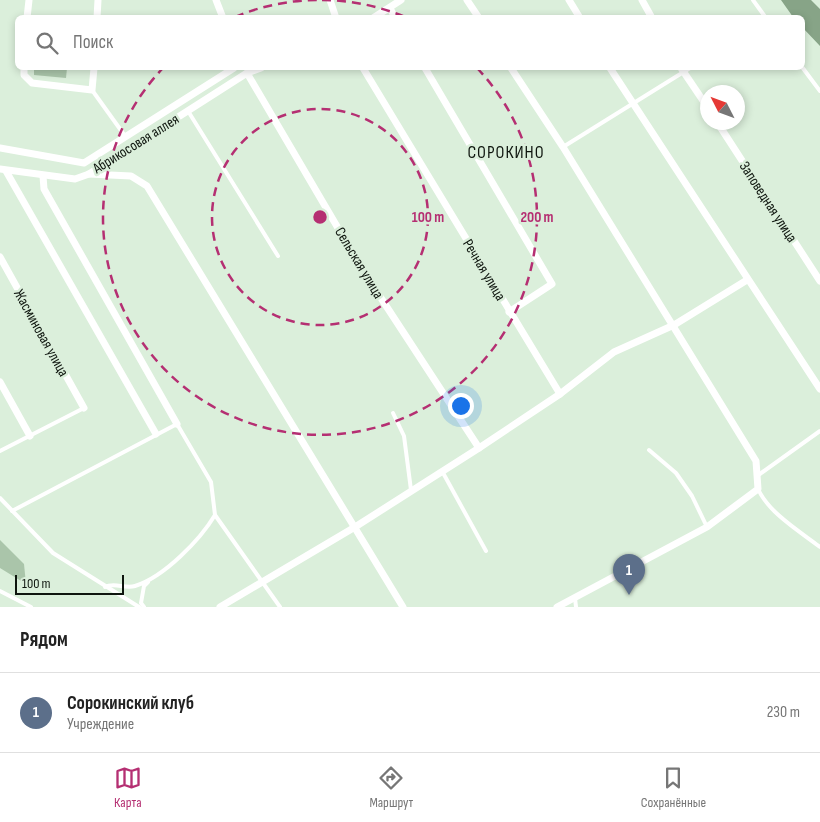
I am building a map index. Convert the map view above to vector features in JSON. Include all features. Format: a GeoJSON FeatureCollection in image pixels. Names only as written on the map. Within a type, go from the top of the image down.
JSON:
{"type":"FeatureCollection","features":[{"type":"Feature","properties":{"kind":"street"},"geometry":{"type":"LineString","coordinates":[[28,15],[29,0]]}},
{"type":"Feature","properties":{"kind":"street"},"geometry":{"type":"LineString","coordinates":[[97,15],[98,0]]}},
{"type":"Feature","properties":{"kind":"street"},"geometry":{"type":"LineString","coordinates":[[216,0],[222,15]]}},
{"type":"Feature","properties":{"kind":"street"},"geometry":{"type":"LineString","coordinates":[[330,0],[335,15]]}},
{"type":"Feature","properties":{"kind":"street"},"geometry":{"type":"LineString","coordinates":[[378,15],[401,0]]}},
{"type":"Feature","properties":{"kind":"street"},"geometry":{"type":"LineString","coordinates":[[467,0],[477,15]]}},
{"type":"Feature","properties":{"kind":"street"},"geometry":{"type":"LineString","coordinates":[[569,0],[578,15]]}},
{"type":"Feature","properties":{"kind":"street"},"geometry":{"type":"LineString","coordinates":[[642,0],[650,15]]}},
{"type":"Feature","properties":{"kind":"street"},"geometry":{"type":"LineString","coordinates":[[390,8],[394,15]]}},
{"type":"Feature","properties":{"kind":"street"},"geometry":{"type":"LineString","coordinates":[[24,70],[24,75],[32,83],[92,90],[94,70]]}},
{"type":"Feature","properties":{"kind":"street"},"geometry":{"type":"LineString","coordinates":[[0,148],[84,163],[231,70]]}},
{"type":"Feature","properties":{"kind":"street","name":"Абрикосовая аллея"},"geometry":{"type":"LineString","coordinates":[[3,170],[75,179],[89,174],[247,73],[255,70]]}},
{"type":"Feature","properties":{"kind":"street","name":"Речная улица"},"geometry":{"type":"LineString","coordinates":[[364,70],[560,394]]}},
{"type":"Feature","properties":{"kind":"street"},"geometry":{"type":"LineString","coordinates":[[426,70],[552,284],[509,312]]}},
{"type":"Feature","properties":{"kind":"street"},"geometry":{"type":"LineString","coordinates":[[512,70],[563,147],[674,325],[756,461],[758,476],[758,488],[707,527],[557,607]]}},
{"type":"Feature","properties":{"kind":"street"},"geometry":{"type":"LineString","coordinates":[[611,70],[820,388]]}},
{"type":"Feature","properties":{"kind":"street"},"geometry":{"type":"LineString","coordinates":[[686,70],[700,94]]}},
{"type":"Feature","properties":{"kind":"street","name":"Сельская улица"},"geometry":{"type":"LineString","coordinates":[[247,73],[362,269],[478,448]]}},
{"type":"Feature","properties":{"kind":"street","name":"Заповедная улица"},"geometry":{"type":"LineString","coordinates":[[722,130],[820,281]]}},
{"type":"Feature","properties":{"kind":"street"},"geometry":{"type":"LineString","coordinates":[[3,170],[156,434]]}},
{"type":"Feature","properties":{"kind":"street"},"geometry":{"type":"LineString","coordinates":[[89,174],[131,176],[147,186],[403,607]]}},
{"type":"Feature","properties":{"kind":"street"},"geometry":{"type":"LineString","coordinates":[[43,176],[44,189],[177,424]]}},
{"type":"Feature","properties":{"kind":"street","name":"Жасминовая улица"},"geometry":{"type":"LineString","coordinates":[[0,257],[84,408]]}},
{"type":"Feature","properties":{"kind":"street"},"geometry":{"type":"LineString","coordinates":[[220,607],[355,527],[478,448],[560,394],[614,352],[674,325],[748,280]]}},
{"type":"Feature","properties":{"kind":"street"},"geometry":{"type":"LineString","coordinates":[[0,382],[30,436]]}},
{"type":"Feature","properties":{"kind":"lane"},"geometry":{"type":"LineString","coordinates":[[753,0],[764,15]]}},
{"type":"Feature","properties":{"kind":"lane"},"geometry":{"type":"LineString","coordinates":[[563,147],[633,105],[684,70]]}},
{"type":"Feature","properties":{"kind":"lane"},"geometry":{"type":"LineString","coordinates":[[804,70],[820,91]]}},
{"type":"Feature","properties":{"kind":"lane"},"geometry":{"type":"LineString","coordinates":[[92,90],[125,136]]}},
{"type":"Feature","properties":{"kind":"lane"},"geometry":{"type":"LineString","coordinates":[[188,111],[278,256]]}},
{"type":"Feature","properties":{"kind":"lane"},"geometry":{"type":"LineString","coordinates":[[0,451],[84,408]]}},
{"type":"Feature","properties":{"kind":"lane"},"geometry":{"type":"LineString","coordinates":[[393,413],[404,436],[411,491]]}},
{"type":"Feature","properties":{"kind":"lane"},"geometry":{"type":"LineString","coordinates":[[12,511],[177,424],[211,482],[215,515],[280,607]]}},
{"type":"Feature","properties":{"kind":"lane"},"geometry":{"type":"LineString","coordinates":[[758,476],[820,431]]}},
{"type":"Feature","properties":{"kind":"lane"},"geometry":{"type":"LineString","coordinates":[[649,450],[676,473],[692,496],[707,527]]}},
{"type":"Feature","properties":{"kind":"lane"},"geometry":{"type":"LineString","coordinates":[[442,471],[486,551]]}},
{"type":"Feature","properties":{"kind":"lane"},"geometry":{"type":"LineString","coordinates":[[758,488],[763,498],[791,525],[820,546]]}},
{"type":"Feature","properties":{"kind":"lane"},"geometry":{"type":"LineString","coordinates":[[0,498],[53,553],[138,607]]}},
{"type":"Feature","properties":{"kind":"lane"},"geometry":{"type":"LineString","coordinates":[[144,607],[141,603],[144,586],[195,542],[215,515]]}},
{"type":"Feature","properties":{"kind":"lane"},"geometry":{"type":"LineString","coordinates":[[105,587],[109,585],[133,587],[153,578]]}},
{"type":"Feature","properties":{"kind":"lane"},"geometry":{"type":"LineString","coordinates":[[0,592],[31,607]]}},
{"type":"Feature","properties":{"kind":"lane"},"geometry":{"type":"LineString","coordinates":[[576,598],[576,607]]}},
{"type":"Feature","properties":{"kind":"shaded area"},"geometry":{"type":"Polygon","coordinates":[[[781,0],[811,0],[820,9],[820,46],[805,30],[805,15],[792,15],[781,0]]]}},
{"type":"Feature","properties":{"kind":"shaded area"},"geometry":{"type":"Polygon","coordinates":[[[34,70],[67,70],[66,78],[34,75],[34,70]]]}},
{"type":"Feature","properties":{"kind":"shaded area"},"geometry":{"type":"Polygon","coordinates":[[[0,540],[24,564],[26,584],[0,568],[0,540]]]}},
{"type":"Feature","properties":{"kind":"place","name":"Сорокинский клуб"},"geometry":{"type":"Point","coordinates":[629,595]}},
{"type":"Feature","properties":{"kind":"district","name":"СОРОКИНО"},"geometry":{"type":"Point","coordinates":[506,152]}}]}
